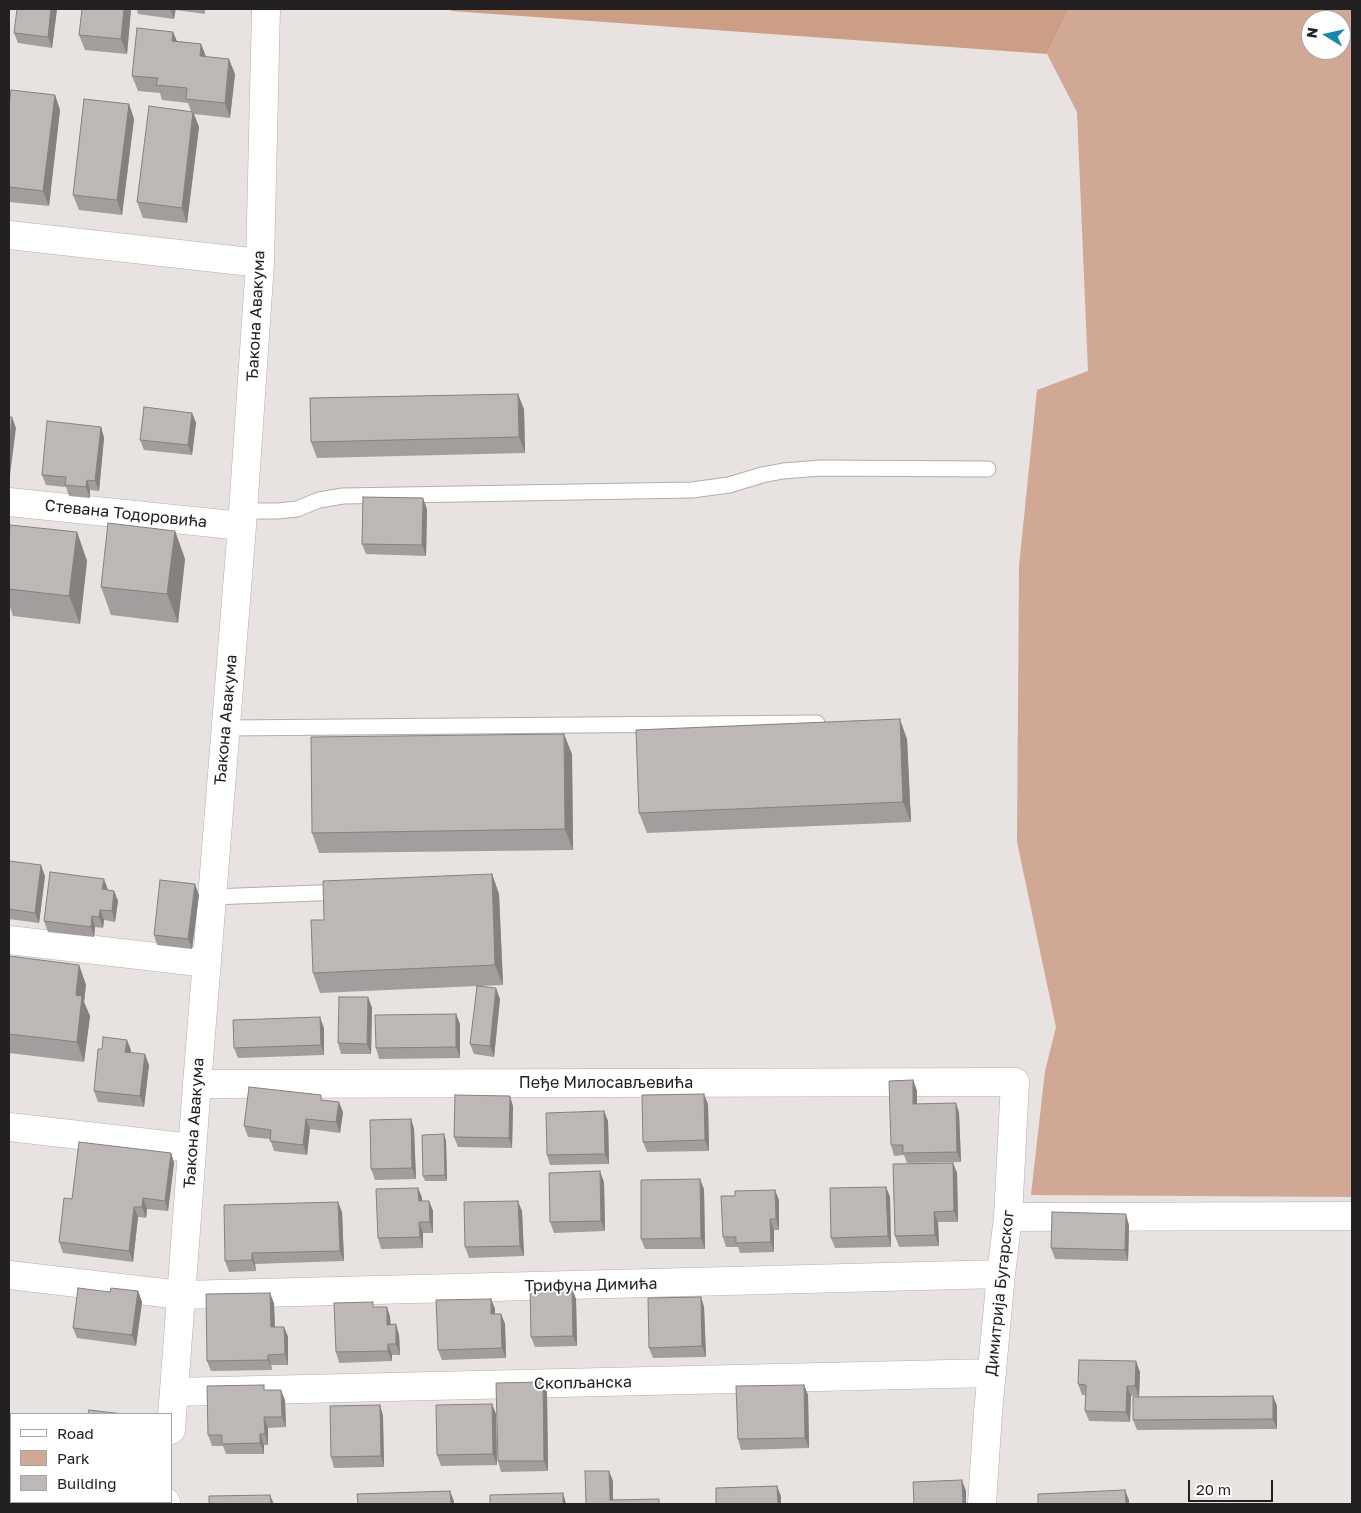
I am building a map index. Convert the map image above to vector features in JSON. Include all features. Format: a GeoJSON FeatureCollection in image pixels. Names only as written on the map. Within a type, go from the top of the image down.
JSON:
{"type":"FeatureCollection","features":[{"type":"Feature","properties":{"kind":"street","name":"Ђакона Авакума"},"geometry":{"type":"LineString","coordinates":[[172,1417],[243,518],[260,263],[266,9]]}},
{"type":"Feature","properties":{"kind":"street"},"geometry":{"type":"LineString","coordinates":[[9,236],[260,263]]}},
{"type":"Feature","properties":{"kind":"street","name":"Стевана Тодоровића"},"geometry":{"type":"LineString","coordinates":[[9,502],[243,518]]}},
{"type":"Feature","properties":{"kind":"street"},"geometry":{"type":"LineString","coordinates":[[9,940],[207,963]]}},
{"type":"Feature","properties":{"kind":"street","name":"Пеђе Милосављевића"},"geometry":{"type":"LineString","coordinates":[[197,1084],[1015,1082]]}},
{"type":"Feature","properties":{"kind":"street","name":"Димитрија Бугарског"},"geometry":{"type":"LineString","coordinates":[[982,1504],[992,1373],[1008,1217],[1015,1082]]}},
{"type":"Feature","properties":{"kind":"street"},"geometry":{"type":"LineString","coordinates":[[9,1127],[192,1148]]}},
{"type":"Feature","properties":{"kind":"street"},"geometry":{"type":"LineString","coordinates":[[1008,1217],[1352,1216]]}},
{"type":"Feature","properties":{"kind":"street","name":"Трифуна Димића"},"geometry":{"type":"LineString","coordinates":[[9,1275],[182,1295],[1001,1274]]}},
{"type":"Feature","properties":{"kind":"street","name":"Скопљанска"},"geometry":{"type":"LineString","coordinates":[[174,1392],[992,1373]]}},
{"type":"Feature","properties":{"kind":"lane"},"geometry":{"type":"LineString","coordinates":[[243,518],[297,509],[319,500],[342,496],[692,490],[729,485],[783,471],[820,468],[988,469]]}},
{"type":"Feature","properties":{"kind":"lane"},"geometry":{"type":"LineString","coordinates":[[226,728],[834,723]]}},
{"type":"Feature","properties":{"kind":"lane"},"geometry":{"type":"LineString","coordinates":[[212,897],[356,892]]}},
{"type":"Feature","properties":{"kind":"green space"},"geometry":{"type":"Polygon","coordinates":[[[1069,9],[1352,9],[1352,1197],[1031,1195],[1045,1071],[1056,1027],[1017,842],[1019,566],[1037,390],[1088,371],[1077,112],[1047,54],[1069,9]]]}},
{"type":"Feature","properties":{"kind":"shaded area"},"geometry":{"type":"Polygon","coordinates":[[[448,9],[1069,9],[1047,54],[452,11],[448,9]]]}},
{"type":"Feature","properties":{"kind":"building"},"geometry":{"type":"Polygon","coordinates":[[[17,9],[51,9],[48,37],[14,33],[17,9]]]}},
{"type":"Feature","properties":{"kind":"building"},"geometry":{"type":"Polygon","coordinates":[[[82,9],[124,9],[121,39],[79,35],[82,9]]]}},
{"type":"Feature","properties":{"kind":"building"},"geometry":{"type":"Polygon","coordinates":[[[137,28],[173,32],[172,41],[201,44],[200,56],[229,59],[225,103],[186,99],[187,88],[156,85],[158,78],[132,76],[137,28]]]}},
{"type":"Feature","properties":{"kind":"building"},"geometry":{"type":"Polygon","coordinates":[[[11,90],[55,95],[43,191],[9,187],[9,105],[11,90]]]}},
{"type":"Feature","properties":{"kind":"building"},"geometry":{"type":"Polygon","coordinates":[[[84,99],[129,104],[117,200],[73,195],[84,99]]]}},
{"type":"Feature","properties":{"kind":"building"},"geometry":{"type":"Polygon","coordinates":[[[149,106],[193,112],[182,208],[137,202],[149,106]]]}},
{"type":"Feature","properties":{"kind":"building"},"geometry":{"type":"Polygon","coordinates":[[[518,394],[519,437],[311,442],[310,398],[518,394]]]}},
{"type":"Feature","properties":{"kind":"building"},"geometry":{"type":"Polygon","coordinates":[[[144,407],[192,413],[188,445],[140,440],[144,407]]]}},
{"type":"Feature","properties":{"kind":"building"},"geometry":{"type":"Polygon","coordinates":[[[9,417],[12,417],[9,446],[9,417]]]}},
{"type":"Feature","properties":{"kind":"building"},"geometry":{"type":"Polygon","coordinates":[[[47,421],[101,427],[95,481],[87,480],[86,487],[65,485],[66,477],[42,475],[47,421]]]}},
{"type":"Feature","properties":{"kind":"building"},"geometry":{"type":"Polygon","coordinates":[[[363,497],[423,498],[422,545],[362,544],[363,497]]]}},
{"type":"Feature","properties":{"kind":"building"},"geometry":{"type":"Polygon","coordinates":[[[108,523],[175,531],[167,594],[101,587],[108,523]]]}},
{"type":"Feature","properties":{"kind":"building"},"geometry":{"type":"Polygon","coordinates":[[[10,525],[77,532],[69,596],[9,589],[10,525]]]}},
{"type":"Feature","properties":{"kind":"building"},"geometry":{"type":"Polygon","coordinates":[[[900,719],[903,802],[639,813],[636,730],[900,719]]]}},
{"type":"Feature","properties":{"kind":"building"},"geometry":{"type":"Polygon","coordinates":[[[564,734],[565,829],[312,833],[311,737],[564,734]]]}},
{"type":"Feature","properties":{"kind":"building"},"geometry":{"type":"Polygon","coordinates":[[[9,861],[41,865],[35,913],[9,909],[9,861]]]}},
{"type":"Feature","properties":{"kind":"building"},"geometry":{"type":"Polygon","coordinates":[[[50,872],[104,879],[102,889],[114,891],[112,911],[100,910],[99,917],[92,916],[91,927],[44,921],[50,872]]]}},
{"type":"Feature","properties":{"kind":"building"},"geometry":{"type":"Polygon","coordinates":[[[492,874],[495,965],[313,973],[311,920],[324,920],[323,881],[492,874]]]}},
{"type":"Feature","properties":{"kind":"building"},"geometry":{"type":"Polygon","coordinates":[[[160,880],[195,884],[188,939],[154,935],[160,880]]]}},
{"type":"Feature","properties":{"kind":"building"},"geometry":{"type":"Polygon","coordinates":[[[9,956],[79,965],[76,995],[82,996],[77,1042],[9,1034],[9,956]]]}},
{"type":"Feature","properties":{"kind":"building"},"geometry":{"type":"Polygon","coordinates":[[[477,986],[496,988],[490,1046],[470,1044],[477,986]]]}},
{"type":"Feature","properties":{"kind":"building"},"geometry":{"type":"Polygon","coordinates":[[[339,997],[368,997],[367,1044],[338,1043],[339,997]]]}},
{"type":"Feature","properties":{"kind":"building"},"geometry":{"type":"Polygon","coordinates":[[[456,1014],[456,1047],[376,1048],[375,1015],[456,1014]]]}},
{"type":"Feature","properties":{"kind":"building"},"geometry":{"type":"Polygon","coordinates":[[[320,1017],[321,1045],[234,1048],[233,1020],[320,1017]]]}},
{"type":"Feature","properties":{"kind":"building"},"geometry":{"type":"Polygon","coordinates":[[[103,1037],[127,1040],[125,1052],[145,1054],[140,1096],[94,1091],[98,1049],[102,1049],[103,1037]]]}},
{"type":"Feature","properties":{"kind":"building"},"geometry":{"type":"Polygon","coordinates":[[[913,1080],[913,1104],[956,1103],[957,1152],[903,1153],[903,1145],[891,1145],[889,1081],[913,1080]]]}},
{"type":"Feature","properties":{"kind":"building"},"geometry":{"type":"Polygon","coordinates":[[[249,1087],[321,1095],[321,1100],[339,1102],[336,1122],[306,1119],[303,1145],[270,1141],[271,1130],[244,1126],[249,1087]]]}},
{"type":"Feature","properties":{"kind":"building"},"geometry":{"type":"Polygon","coordinates":[[[704,1094],[705,1140],[643,1142],[642,1095],[704,1094]]]}},
{"type":"Feature","properties":{"kind":"building"},"geometry":{"type":"Polygon","coordinates":[[[455,1095],[510,1096],[509,1138],[454,1137],[455,1095]]]}},
{"type":"Feature","properties":{"kind":"building"},"geometry":{"type":"Polygon","coordinates":[[[604,1111],[605,1154],[547,1155],[546,1113],[604,1111]]]}},
{"type":"Feature","properties":{"kind":"building"},"geometry":{"type":"Polygon","coordinates":[[[411,1119],[412,1168],[371,1169],[370,1120],[411,1119]]]}},
{"type":"Feature","properties":{"kind":"building"},"geometry":{"type":"Polygon","coordinates":[[[444,1134],[445,1175],[423,1176],[422,1135],[444,1134]]]}},
{"type":"Feature","properties":{"kind":"building"},"geometry":{"type":"Polygon","coordinates":[[[79,1142],[171,1153],[165,1201],[143,1198],[142,1207],[134,1207],[129,1251],[59,1242],[64,1198],[72,1199],[79,1142]]]}},
{"type":"Feature","properties":{"kind":"building"},"geometry":{"type":"Polygon","coordinates":[[[953,1163],[954,1211],[934,1212],[935,1235],[895,1236],[893,1164],[953,1163]]]}},
{"type":"Feature","properties":{"kind":"building"},"geometry":{"type":"Polygon","coordinates":[[[600,1171],[601,1221],[550,1222],[549,1173],[600,1171]]]}},
{"type":"Feature","properties":{"kind":"building"},"geometry":{"type":"Polygon","coordinates":[[[700,1179],[701,1238],[641,1239],[641,1180],[700,1179]]]}},
{"type":"Feature","properties":{"kind":"building"},"geometry":{"type":"Polygon","coordinates":[[[886,1187],[888,1236],[831,1238],[830,1188],[886,1187]]]}},
{"type":"Feature","properties":{"kind":"building"},"geometry":{"type":"Polygon","coordinates":[[[418,1188],[419,1201],[429,1201],[430,1222],[419,1222],[420,1237],[378,1238],[376,1189],[418,1188]]]}},
{"type":"Feature","properties":{"kind":"building"},"geometry":{"type":"Polygon","coordinates":[[[775,1190],[776,1219],[770,1219],[771,1242],[736,1243],[736,1237],[723,1237],[721,1196],[735,1196],[735,1191],[775,1190]]]}},
{"type":"Feature","properties":{"kind":"building"},"geometry":{"type":"Polygon","coordinates":[[[518,1201],[520,1246],[465,1247],[464,1202],[518,1201]]]}},
{"type":"Feature","properties":{"kind":"building"},"geometry":{"type":"Polygon","coordinates":[[[338,1202],[340,1251],[252,1253],[252,1260],[225,1261],[224,1205],[338,1202]]]}},
{"type":"Feature","properties":{"kind":"building"},"geometry":{"type":"Polygon","coordinates":[[[1052,1212],[1126,1214],[1125,1250],[1051,1248],[1052,1212]]]}},
{"type":"Feature","properties":{"kind":"building"},"geometry":{"type":"Polygon","coordinates":[[[78,1288],[110,1292],[111,1288],[138,1291],[132,1335],[73,1328],[78,1288]]]}},
{"type":"Feature","properties":{"kind":"building"},"geometry":{"type":"Polygon","coordinates":[[[530,1289],[572,1289],[573,1336],[531,1337],[530,1289]]]}},
{"type":"Feature","properties":{"kind":"building"},"geometry":{"type":"Polygon","coordinates":[[[270,1293],[271,1327],[284,1327],[285,1354],[268,1355],[268,1360],[207,1361],[206,1294],[270,1293]]]}},
{"type":"Feature","properties":{"kind":"building"},"geometry":{"type":"Polygon","coordinates":[[[701,1297],[702,1346],[649,1348],[648,1298],[701,1297]]]}},
{"type":"Feature","properties":{"kind":"building"},"geometry":{"type":"Polygon","coordinates":[[[491,1299],[491,1314],[501,1314],[502,1348],[438,1350],[436,1300],[491,1299]]]}},
{"type":"Feature","properties":{"kind":"building"},"geometry":{"type":"Polygon","coordinates":[[[373,1302],[373,1307],[387,1307],[387,1325],[396,1324],[396,1344],[388,1344],[388,1351],[336,1352],[334,1303],[373,1302]]]}},
{"type":"Feature","properties":{"kind":"building"},"geometry":{"type":"Polygon","coordinates":[[[1079,1360],[1136,1361],[1135,1386],[1127,1386],[1126,1412],[1085,1411],[1086,1385],[1078,1384],[1079,1360]]]}},
{"type":"Feature","properties":{"kind":"building"},"geometry":{"type":"Polygon","coordinates":[[[543,1382],[544,1461],[498,1461],[496,1383],[543,1382]]]}},
{"type":"Feature","properties":{"kind":"building"},"geometry":{"type":"Polygon","coordinates":[[[264,1385],[264,1390],[281,1390],[282,1417],[264,1417],[265,1434],[260,1434],[260,1443],[222,1444],[222,1435],[208,1435],[207,1386],[264,1385]]]}},
{"type":"Feature","properties":{"kind":"building"},"geometry":{"type":"Polygon","coordinates":[[[804,1385],[805,1438],[738,1439],[736,1386],[804,1385]]]}},
{"type":"Feature","properties":{"kind":"building"},"geometry":{"type":"Polygon","coordinates":[[[1273,1396],[1273,1419],[1133,1420],[1133,1397],[1273,1396]]]}},
{"type":"Feature","properties":{"kind":"building"},"geometry":{"type":"Polygon","coordinates":[[[492,1404],[493,1454],[437,1455],[436,1405],[492,1404]]]}},
{"type":"Feature","properties":{"kind":"building"},"geometry":{"type":"Polygon","coordinates":[[[380,1405],[381,1456],[331,1457],[330,1406],[380,1405]]]}},
{"type":"Feature","properties":{"kind":"building"},"geometry":{"type":"Polygon","coordinates":[[[89,1410],[115,1413],[88,1413],[89,1410]]]}},
{"type":"Feature","properties":{"kind":"building"},"geometry":{"type":"Polygon","coordinates":[[[585,1471],[609,1471],[610,1500],[659,1499],[659,1504],[586,1504],[585,1471]]]}},
{"type":"Feature","properties":{"kind":"building"},"geometry":{"type":"Polygon","coordinates":[[[962,1480],[963,1504],[914,1504],[913,1482],[962,1480]]]}},
{"type":"Feature","properties":{"kind":"building"},"geometry":{"type":"Polygon","coordinates":[[[777,1486],[778,1504],[716,1504],[716,1488],[777,1486]]]}},
{"type":"Feature","properties":{"kind":"building"},"geometry":{"type":"Polygon","coordinates":[[[1125,1490],[1126,1504],[1038,1504],[1038,1494],[1125,1490]]]}},
{"type":"Feature","properties":{"kind":"building"},"geometry":{"type":"Polygon","coordinates":[[[450,1491],[451,1504],[358,1504],[357,1494],[450,1491]]]}},
{"type":"Feature","properties":{"kind":"building"},"geometry":{"type":"Polygon","coordinates":[[[563,1493],[563,1504],[490,1504],[490,1495],[563,1493]]]}},
{"type":"Feature","properties":{"kind":"building"},"geometry":{"type":"Polygon","coordinates":[[[270,1495],[271,1504],[209,1504],[209,1496],[270,1495]]]}},
{"type":"Feature","properties":{"kind":"building"},"geometry":{"type":"Polygon","coordinates":[[[17,1503],[64,1503],[64,1504],[17,1503]]]}},
{"type":"Feature","properties":{"kind":"building"},"geometry":{"type":"Polygon","coordinates":[[[86,1503],[137,1503],[137,1504],[86,1503]]]}}]}
